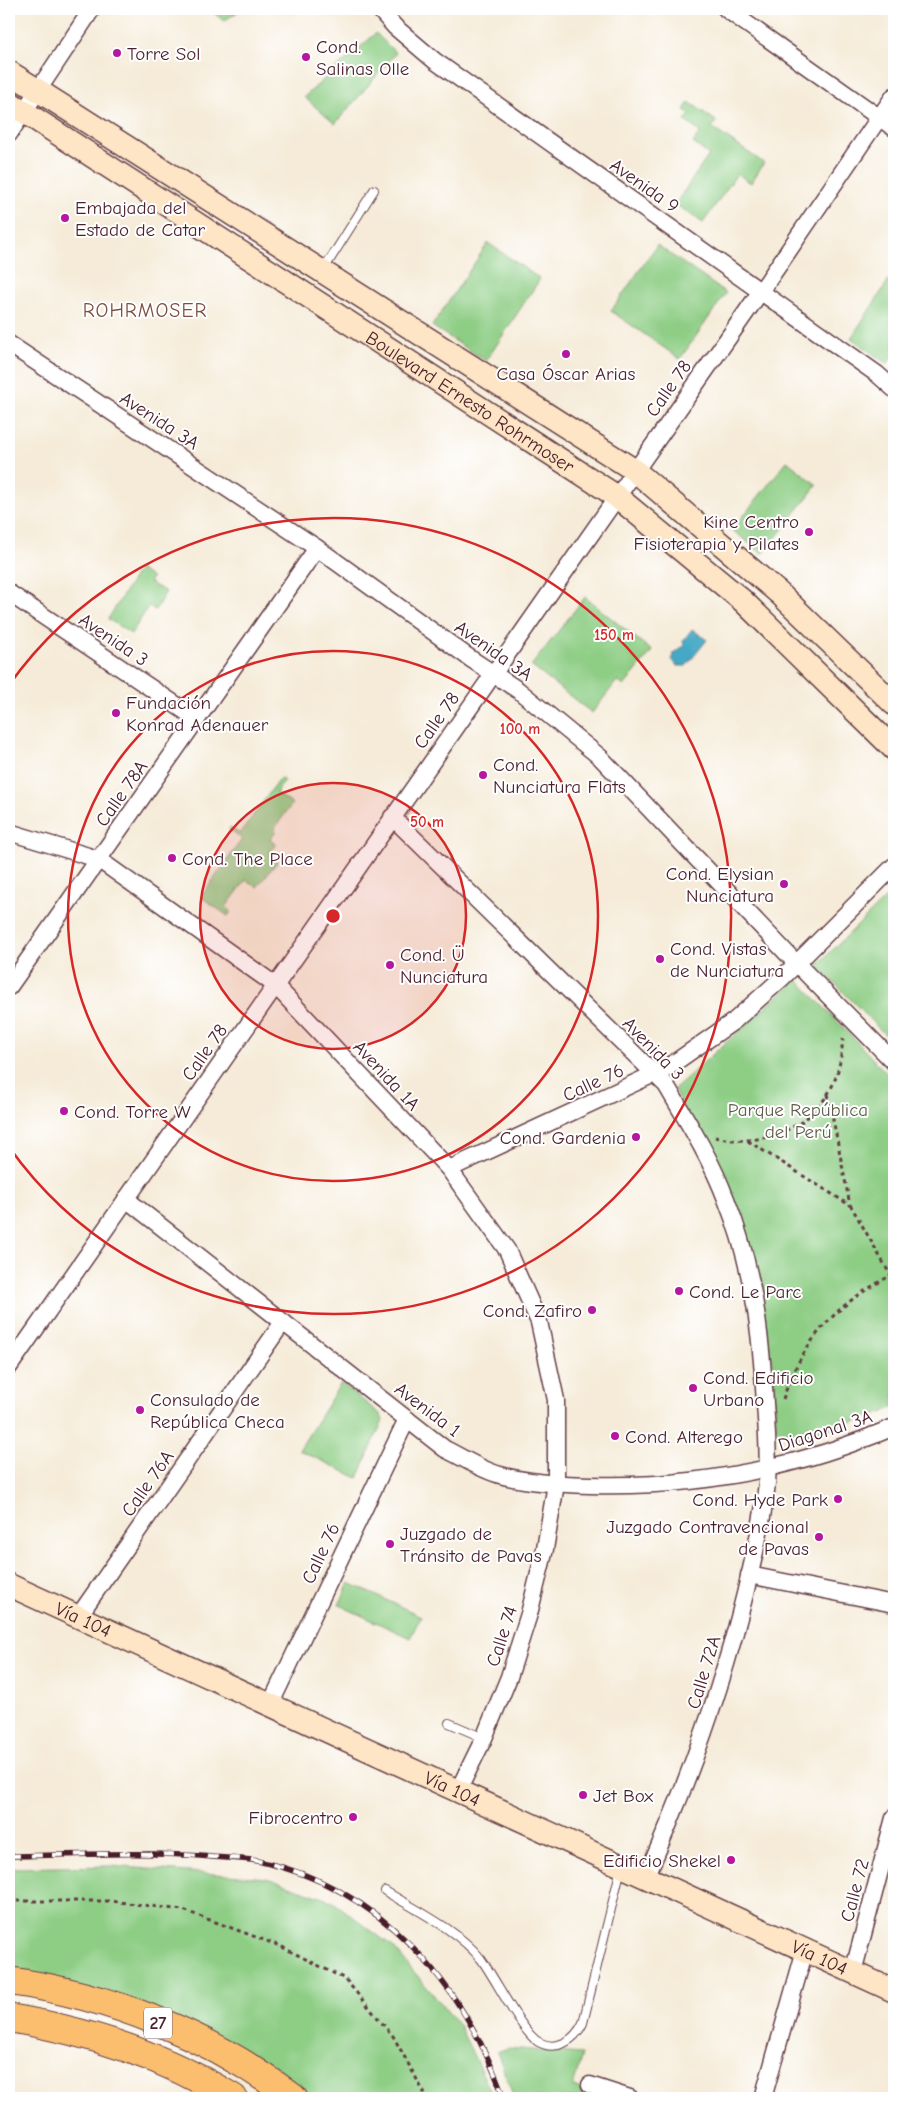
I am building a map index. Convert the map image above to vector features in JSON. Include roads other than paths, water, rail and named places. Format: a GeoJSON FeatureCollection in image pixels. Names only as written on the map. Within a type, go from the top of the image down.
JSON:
{"type":"FeatureCollection","features":[{"type":"Feature","properties":{"kind":"highway","name":"27"},"geometry":{"type":"LineString","coordinates":[[9,1981],[88,1998],[140,2015],[236,2060],[293,2098]]}},
{"type":"Feature","properties":{"kind":"highway","name":"27"},"geometry":{"type":"LineString","coordinates":[[9,2018],[93,2036],[141,2052],[179,2069],[233,2098]]}},
{"type":"Feature","properties":{"kind":"main road","name":"Boulevard Ernesto Rohrmoser"},"geometry":{"type":"LineString","coordinates":[[9,72],[634,470],[780,594],[894,704]]}},
{"type":"Feature","properties":{"kind":"main road","name":"Boulevard Ernesto Rohrmoser"},"geometry":{"type":"LineString","coordinates":[[16,106],[616,496],[743,601],[894,749]]}},
{"type":"Feature","properties":{"kind":"main road","name":"Vía 104"},"geometry":{"type":"LineString","coordinates":[[9,1585],[894,1991]]}},
{"type":"Feature","properties":{"kind":"street"},"geometry":{"type":"LineString","coordinates":[[9,134],[16,106],[38,90],[92,9]]}},
{"type":"Feature","properties":{"kind":"street","name":"Avenida 9"},"geometry":{"type":"LineString","coordinates":[[378,9],[395,27],[435,61],[761,291],[877,374],[894,389]]}},
{"type":"Feature","properties":{"kind":"street"},"geometry":{"type":"LineString","coordinates":[[726,9],[894,128]]}},
{"type":"Feature","properties":{"kind":"street","name":"Calle 78"},"geometry":{"type":"LineString","coordinates":[[11,1358],[126,1199],[761,291],[894,96]]}},
{"type":"Feature","properties":{"kind":"street","name":"Avenida 3A"},"geometry":{"type":"LineString","coordinates":[[9,344],[317,548],[511,684],[600,758],[797,964],[894,1062]]}},
{"type":"Feature","properties":{"kind":"street","name":"Calle 78A"},"geometry":{"type":"LineString","coordinates":[[9,987],[317,548]]}},
{"type":"Feature","properties":{"kind":"street","name":"Avenida 3"},"geometry":{"type":"LineString","coordinates":[[9,593],[197,719]]}},
{"type":"Feature","properties":{"kind":"street","name":"Avenida 3"},"geometry":{"type":"LineString","coordinates":[[392,817],[656,1074],[666,1085],[694,1132],[726,1198],[743,1247],[759,1320],[768,1469]]}},
{"type":"Feature","properties":{"kind":"street","name":"Avenida 1A"},"geometry":{"type":"LineString","coordinates":[[9,832],[98,859],[275,985],[449,1169],[507,1250],[539,1322],[556,1400],[556,1484]]}},
{"type":"Feature","properties":{"kind":"street","name":"Calle 76"},"geometry":{"type":"LineString","coordinates":[[449,1169],[656,1074],[734,1021],[797,964],[894,866]]}},
{"type":"Feature","properties":{"kind":"street","name":"Avenida 1"},"geometry":{"type":"LineString","coordinates":[[126,1199],[445,1449],[499,1475],[556,1484],[624,1486],[694,1481],[768,1469]]}},
{"type":"Feature","properties":{"kind":"street","name":"Calle 76A"},"geometry":{"type":"LineString","coordinates":[[78,1617],[283,1322]]}},
{"type":"Feature","properties":{"kind":"street","name":"Calle 76"},"geometry":{"type":"LineString","coordinates":[[270,1705],[407,1419]]}},
{"type":"Feature","properties":{"kind":"street","name":"Diagonal 3A"},"geometry":{"type":"LineString","coordinates":[[768,1469],[854,1444],[894,1427]]}},
{"type":"Feature","properties":{"kind":"street","name":"Calle 72A"},"geometry":{"type":"LineString","coordinates":[[646,1877],[678,1805],[710,1718],[734,1638],[749,1575],[768,1469]]}},
{"type":"Feature","properties":{"kind":"street","name":"Calle 74"},"geometry":{"type":"LineString","coordinates":[[458,1791],[484,1738],[509,1677],[530,1614],[545,1550],[556,1484]]}},
{"type":"Feature","properties":{"kind":"street"},"geometry":{"type":"LineString","coordinates":[[749,1575],[894,1604]]}},
{"type":"Feature","properties":{"kind":"street","name":"Calle 72"},"geometry":{"type":"LineString","coordinates":[[853,1972],[894,1818]]}},
{"type":"Feature","properties":{"kind":"street"},"geometry":{"type":"LineString","coordinates":[[763,2098],[804,1950]]}},
{"type":"Feature","properties":{"kind":"street"},"geometry":{"type":"LineString","coordinates":[[590,2085],[630,2098]]}},
{"type":"Feature","properties":{"kind":"lane"},"geometry":{"type":"LineString","coordinates":[[322,272],[374,190]]}},
{"type":"Feature","properties":{"kind":"lane"},"geometry":{"type":"LineString","coordinates":[[449,1723],[484,1738]]}},
{"type":"Feature","properties":{"kind":"lane"},"geometry":{"type":"LineString","coordinates":[[385,1891],[444,1926],[480,1958],[530,2034],[543,2044],[559,2045],[574,2037],[583,2023],[621,1866]]}},
{"type":"Feature","properties":{"kind":"water"},"geometry":{"type":"Polygon","coordinates":[[[692,629],[707,640],[686,666],[677,666],[672,659],[673,653],[684,646],[683,641],[692,629]]]}},
{"type":"Feature","properties":{"kind":"railway"},"geometry":{"type":"LineString","coordinates":[[9,1856],[136,1854],[247,1859],[302,1874],[343,1893],[379,1917],[412,1946],[441,1979],[466,2016],[487,2056],[504,2098]]}},
{"type":"Feature","properties":{"kind":"place","name":"Torre Sol"},"geometry":{"type":"Point","coordinates":[117,53]}},
{"type":"Feature","properties":{"kind":"place","name":"Cond. Salinas Olle"},"geometry":{"type":"Point","coordinates":[306,57]}},
{"type":"Feature","properties":{"kind":"place","name":"Embajada del Estado de Catar"},"geometry":{"type":"Point","coordinates":[65,218]}},
{"type":"Feature","properties":{"kind":"place","name":"Casa Óscar Arias"},"geometry":{"type":"Point","coordinates":[566,354]}},
{"type":"Feature","properties":{"kind":"place","name":"Kine Centro Fisioterapia y Pilates"},"geometry":{"type":"Point","coordinates":[809,532]}},
{"type":"Feature","properties":{"kind":"place","name":"Fundación Konrad Adenauer"},"geometry":{"type":"Point","coordinates":[116,713]}},
{"type":"Feature","properties":{"kind":"place","name":"Cond. Nunciatura Flats"},"geometry":{"type":"Point","coordinates":[483,775]}},
{"type":"Feature","properties":{"kind":"place","name":"Cond. The Place"},"geometry":{"type":"Point","coordinates":[172,858]}},
{"type":"Feature","properties":{"kind":"place","name":"Cond. Elysian Nunciatura"},"geometry":{"type":"Point","coordinates":[784,884]}},
{"type":"Feature","properties":{"kind":"place","name":"Cond. Vistas de Nunciatura"},"geometry":{"type":"Point","coordinates":[660,959]}},
{"type":"Feature","properties":{"kind":"place","name":"Cond. Ü Nunciatura"},"geometry":{"type":"Point","coordinates":[390,965]}},
{"type":"Feature","properties":{"kind":"place","name":"Cond. Torre W"},"geometry":{"type":"Point","coordinates":[64,1111]}},
{"type":"Feature","properties":{"kind":"place","name":"Cond. Gardenia"},"geometry":{"type":"Point","coordinates":[636,1137]}},
{"type":"Feature","properties":{"kind":"place","name":"Cond. Le Parc"},"geometry":{"type":"Point","coordinates":[679,1291]}},
{"type":"Feature","properties":{"kind":"place","name":"Cond. Zafiro"},"geometry":{"type":"Point","coordinates":[592,1310]}},
{"type":"Feature","properties":{"kind":"place","name":"Cond. Edificio Urbano"},"geometry":{"type":"Point","coordinates":[693,1388]}},
{"type":"Feature","properties":{"kind":"place","name":"Consulado de República Checa"},"geometry":{"type":"Point","coordinates":[140,1410]}},
{"type":"Feature","properties":{"kind":"place","name":"Cond. Alterego"},"geometry":{"type":"Point","coordinates":[615,1436]}},
{"type":"Feature","properties":{"kind":"place","name":"Cond. Hyde Park"},"geometry":{"type":"Point","coordinates":[838,1499]}},
{"type":"Feature","properties":{"kind":"place","name":"Juzgado Contravencional de Pavas"},"geometry":{"type":"Point","coordinates":[819,1537]}},
{"type":"Feature","properties":{"kind":"place","name":"Juzgado de Tránsito de Pavas"},"geometry":{"type":"Point","coordinates":[390,1544]}},
{"type":"Feature","properties":{"kind":"place","name":"Jet Box"},"geometry":{"type":"Point","coordinates":[583,1795]}},
{"type":"Feature","properties":{"kind":"place","name":"Fibrocentro"},"geometry":{"type":"Point","coordinates":[353,1817]}},
{"type":"Feature","properties":{"kind":"place","name":"Edificio Shekel"},"geometry":{"type":"Point","coordinates":[731,1860]}},
{"type":"Feature","properties":{"kind":"district","name":"ROHRMOSER"},"geometry":{"type":"Point","coordinates":[145,310]}},
{"type":"Feature","properties":{"kind":"park label","name":"Parque República del Perú"},"geometry":{"type":"Point","coordinates":[798,1120]}}]}
